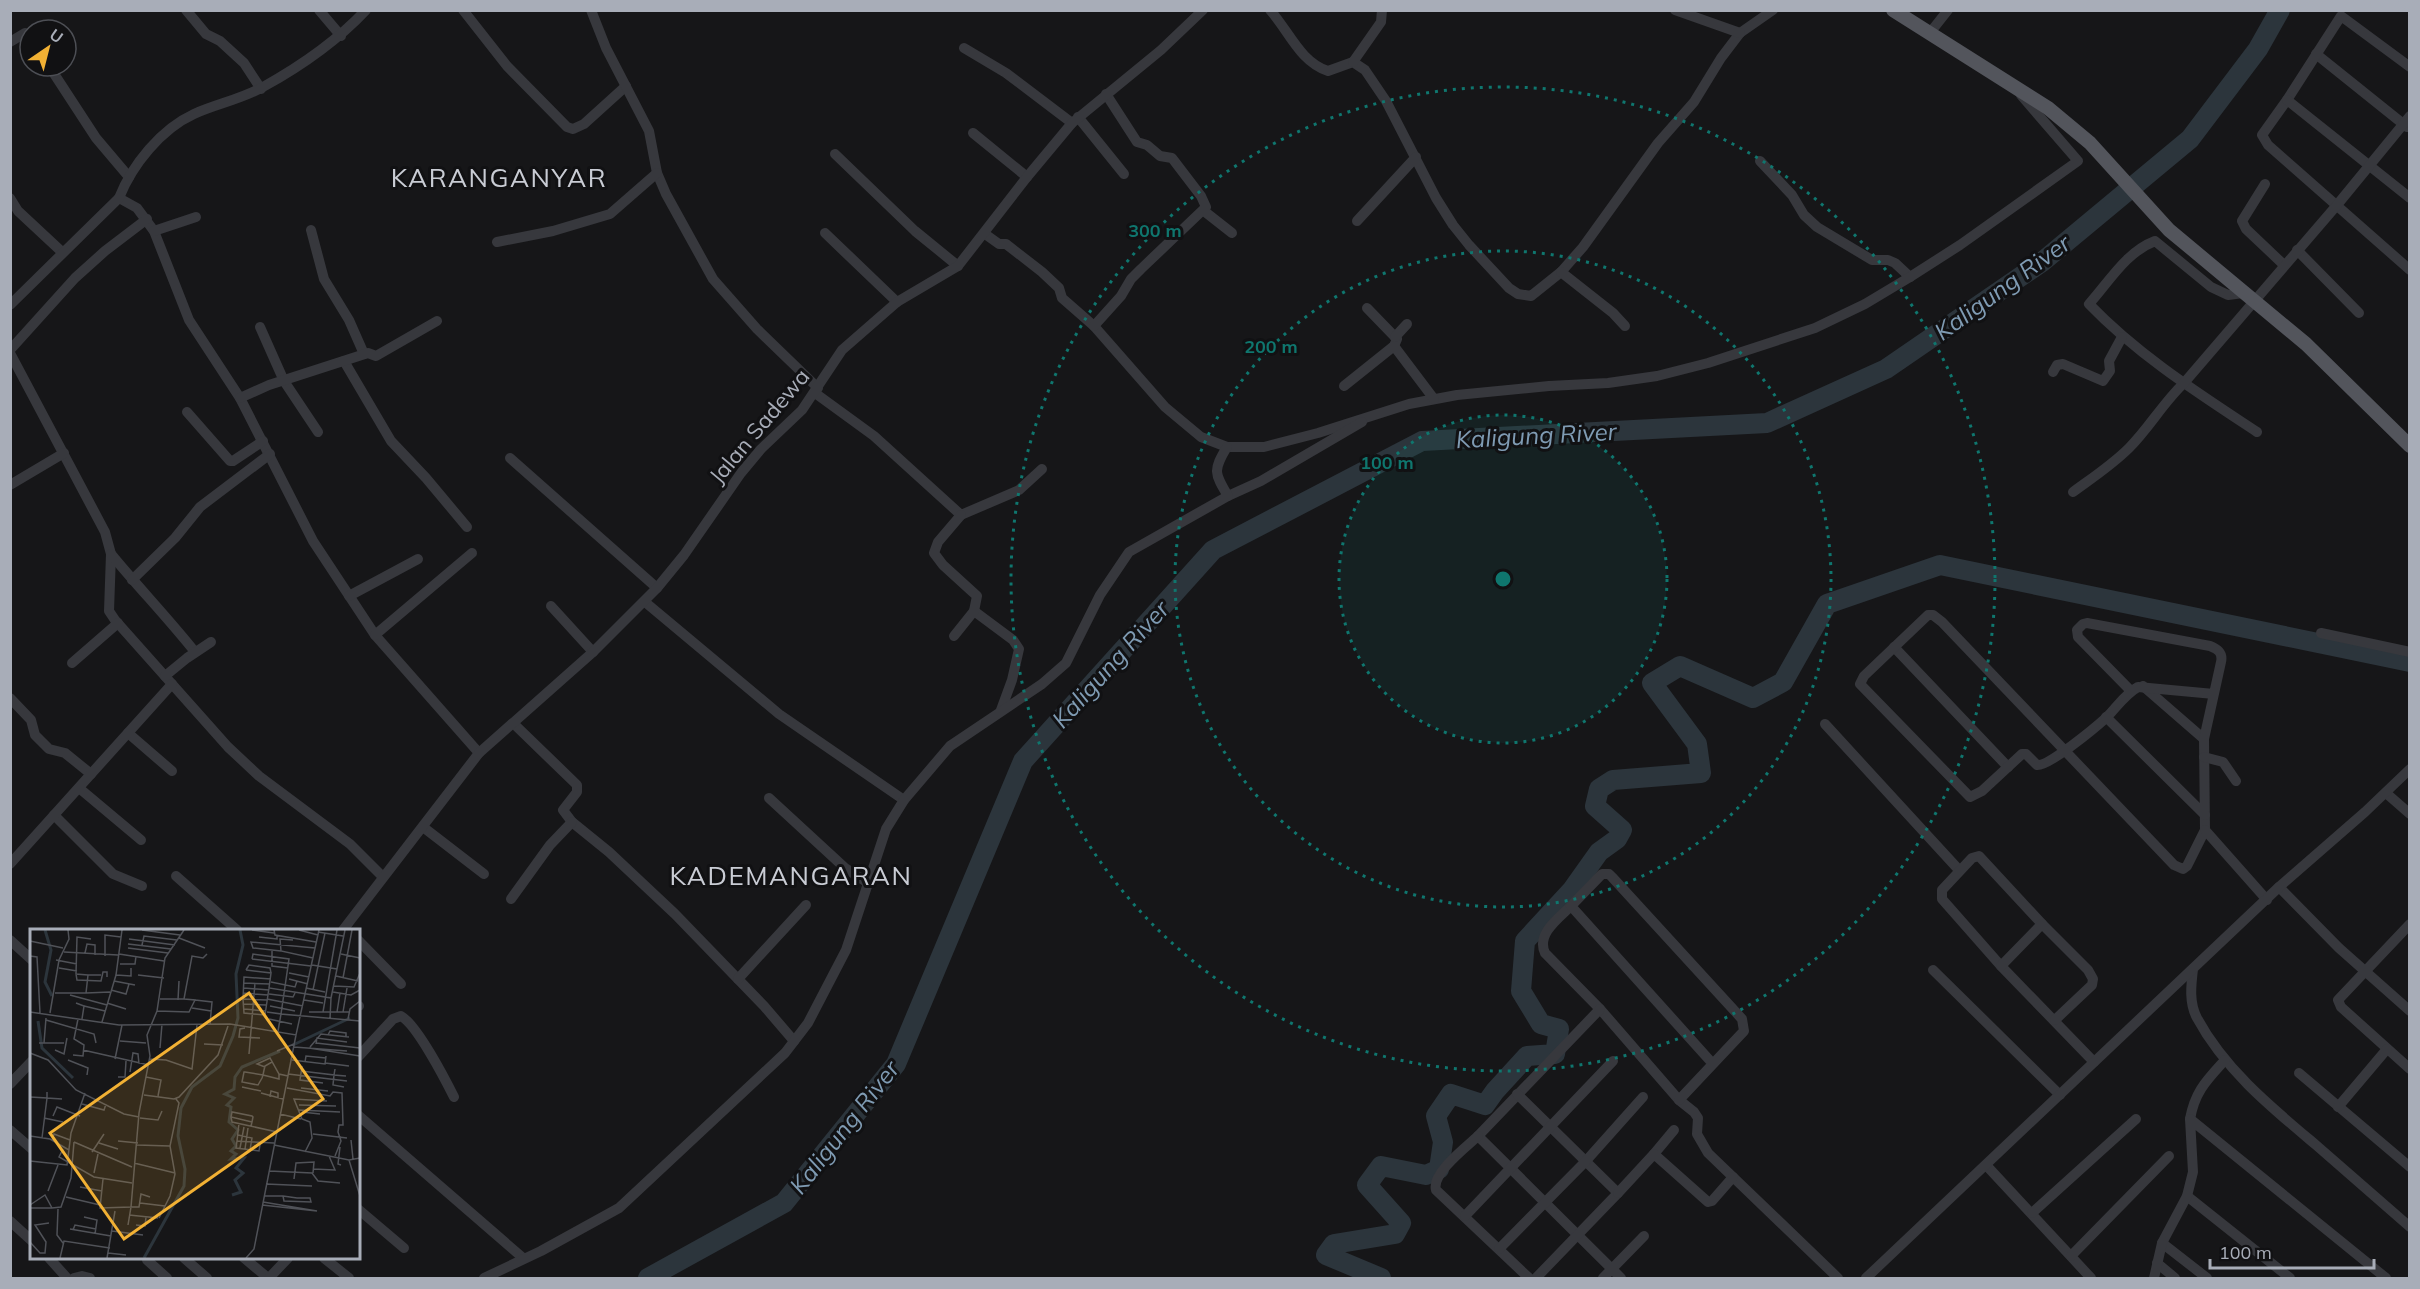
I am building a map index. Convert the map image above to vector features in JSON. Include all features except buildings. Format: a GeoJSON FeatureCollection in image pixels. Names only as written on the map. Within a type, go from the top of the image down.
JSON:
{"type":"FeatureCollection","features":[{"type":"Feature","properties":{"kind":"main road"},"geometry":{"type":"LineString","coordinates":[[1893,10],[2048,108],[2100,153],[2163,223],[2306,344],[2409,446]]}},
{"type":"Feature","properties":{"kind":"street"},"geometry":{"type":"LineString","coordinates":[[186,10],[206,34],[220,41],[244,63],[261,88]]}},
{"type":"Feature","properties":{"kind":"street"},"geometry":{"type":"LineString","coordinates":[[319,10],[341,36]]}},
{"type":"Feature","properties":{"kind":"street"},"geometry":{"type":"LineString","coordinates":[[128,203],[129,177],[157,141],[172,128],[192,114],[261,88],[307,61],[341,36],[366,10]]}},
{"type":"Feature","properties":{"kind":"street"},"geometry":{"type":"LineString","coordinates":[[463,10],[507,66],[567,127],[573,129],[584,124],[626,86]]}},
{"type":"Feature","properties":{"kind":"street"},"geometry":{"type":"LineString","coordinates":[[591,10],[606,48],[652,139],[657,173],[674,211],[713,279],[820,395],[874,436],[961,515]]}},
{"type":"Feature","properties":{"kind":"street"},"geometry":{"type":"LineString","coordinates":[[1270,10],[1302,54],[1313,64],[1328,71],[1353,62],[1381,22],[1382,10]]}},
{"type":"Feature","properties":{"kind":"street"},"geometry":{"type":"LineString","coordinates":[[1675,10],[1740,33]]}},
{"type":"Feature","properties":{"kind":"street"},"geometry":{"type":"LineString","coordinates":[[1353,62],[1365,70],[1386,101],[1436,198],[1453,225],[1509,288],[1518,294],[1531,296],[1561,272],[1583,247],[1658,143],[1694,102],[1713,70],[1740,33],[1773,10]]}},
{"type":"Feature","properties":{"kind":"street"},"geometry":{"type":"LineString","coordinates":[[1929,34],[1948,10]]}},
{"type":"Feature","properties":{"kind":"street","name":"Jalan Sadewa"},"geometry":{"type":"LineString","coordinates":[[348,929],[383,877],[479,753],[593,652],[651,608],[657,588],[684,555],[741,473],[761,448],[820,395],[842,350],[897,302],[958,266],[988,236],[1027,177],[1079,122],[1110,100],[1198,12]]}},
{"type":"Feature","properties":{"kind":"street"},"geometry":{"type":"LineString","coordinates":[[2409,68],[2343,13],[2262,135],[2263,140],[2409,270]]}},
{"type":"Feature","properties":{"kind":"street"},"geometry":{"type":"LineString","coordinates":[[964,48],[1079,122],[1124,174]]}},
{"type":"Feature","properties":{"kind":"street"},"geometry":{"type":"LineString","coordinates":[[2073,492],[2131,446],[2184,383],[2248,297],[2284,265],[2408,123],[2316,54]]}},
{"type":"Feature","properties":{"kind":"street"},"geometry":{"type":"LineString","coordinates":[[57,78],[96,138],[129,177]]}},
{"type":"Feature","properties":{"kind":"street"},"geometry":{"type":"LineString","coordinates":[[988,236],[999,244],[1006,244],[1059,288],[1062,298],[1094,326],[1166,406],[1201,437],[1227,447],[1264,447],[1318,433],[1409,404],[1434,399],[1657,376],[1698,366],[1815,328],[1865,304],[1910,278],[2078,161],[2017,89]]}},
{"type":"Feature","properties":{"kind":"street"},"geometry":{"type":"LineString","coordinates":[[1094,326],[1121,296],[1141,268],[1204,211],[1205,204],[1172,158],[1160,156],[1147,144],[1139,144],[1110,100]]}},
{"type":"Feature","properties":{"kind":"street"},"geometry":{"type":"LineString","coordinates":[[2287,100],[2409,198]]}},
{"type":"Feature","properties":{"kind":"street"},"geometry":{"type":"LineString","coordinates":[[973,133],[1027,177]]}},
{"type":"Feature","properties":{"kind":"street"},"geometry":{"type":"LineString","coordinates":[[836,154],[915,231],[958,266]]}},
{"type":"Feature","properties":{"kind":"street"},"geometry":{"type":"LineString","coordinates":[[1357,221],[1416,157]]}},
{"type":"Feature","properties":{"kind":"street"},"geometry":{"type":"LineString","coordinates":[[1760,161],[1792,195],[1804,215],[1817,227],[1867,258],[1895,263],[1910,278]]}},
{"type":"Feature","properties":{"kind":"street"},"geometry":{"type":"LineString","coordinates":[[497,242],[564,228],[610,214],[657,173]]}},
{"type":"Feature","properties":{"kind":"street"},"geometry":{"type":"LineString","coordinates":[[2265,184],[2242,221],[2246,229],[2284,265]]}},
{"type":"Feature","properties":{"kind":"street"},"geometry":{"type":"LineString","coordinates":[[128,203],[147,219],[154,231],[189,320],[240,398],[313,541],[375,635],[479,753]]}},
{"type":"Feature","properties":{"kind":"street"},"geometry":{"type":"LineString","coordinates":[[10,305],[62,252],[128,203]]}},
{"type":"Feature","properties":{"kind":"street"},"geometry":{"type":"LineString","coordinates":[[12,204],[62,252]]}},
{"type":"Feature","properties":{"kind":"street"},"geometry":{"type":"LineString","coordinates":[[1204,211],[1232,233]]}},
{"type":"Feature","properties":{"kind":"street"},"geometry":{"type":"LineString","coordinates":[[154,231],[196,217]]}},
{"type":"Feature","properties":{"kind":"street"},"geometry":{"type":"LineString","coordinates":[[147,219],[105,251],[75,278],[10,351],[105,532],[111,554],[109,611],[228,747],[259,776],[350,844],[383,877]]}},
{"type":"Feature","properties":{"kind":"street"},"geometry":{"type":"LineString","coordinates":[[311,230],[324,279],[347,317],[364,354]]}},
{"type":"Feature","properties":{"kind":"street"},"geometry":{"type":"LineString","coordinates":[[825,233],[897,302]]}},
{"type":"Feature","properties":{"kind":"street"},"geometry":{"type":"LineString","coordinates":[[2248,297],[2228,295],[2211,287],[2155,241],[2144,245],[2130,256],[2089,304],[2122,337],[2184,383],[2257,432]]}},
{"type":"Feature","properties":{"kind":"street"},"geometry":{"type":"LineString","coordinates":[[2297,250],[2359,312]]}},
{"type":"Feature","properties":{"kind":"street"},"geometry":{"type":"LineString","coordinates":[[1561,272],[1613,313],[1625,326]]}},
{"type":"Feature","properties":{"kind":"street"},"geometry":{"type":"LineString","coordinates":[[1367,308],[1395,342],[1434,399]]}},
{"type":"Feature","properties":{"kind":"street"},"geometry":{"type":"LineString","coordinates":[[240,398],[364,354],[376,356],[437,321]]}},
{"type":"Feature","properties":{"kind":"street"},"geometry":{"type":"LineString","coordinates":[[1344,386],[1395,342],[1407,324]]}},
{"type":"Feature","properties":{"kind":"street"},"geometry":{"type":"LineString","coordinates":[[260,327],[284,381],[318,432]]}},
{"type":"Feature","properties":{"kind":"street"},"geometry":{"type":"LineString","coordinates":[[2053,372],[2057,365],[2063,364],[2103,381],[2110,371],[2109,361],[2122,337]]}},
{"type":"Feature","properties":{"kind":"street"},"geometry":{"type":"LineString","coordinates":[[344,361],[391,441],[467,527]]}},
{"type":"Feature","properties":{"kind":"street"},"geometry":{"type":"LineString","coordinates":[[188,412],[230,461],[263,441]]}},
{"type":"Feature","properties":{"kind":"street"},"geometry":{"type":"LineString","coordinates":[[484,1278],[619,1208],[785,1053],[808,1023],[846,950],[886,829],[904,800],[941,754],[1001,710],[1042,684],[1066,663],[1100,595],[1129,552],[1228,495],[1261,481],[1352,430],[1369,416]]}},
{"type":"Feature","properties":{"kind":"street"},"geometry":{"type":"LineString","coordinates":[[1227,447],[1217,464],[1216,471],[1228,495]]}},
{"type":"Feature","properties":{"kind":"street"},"geometry":{"type":"LineString","coordinates":[[10,485],[64,453]]}},
{"type":"Feature","properties":{"kind":"street"},"geometry":{"type":"LineString","coordinates":[[132,580],[175,538],[200,507],[270,454]]}},
{"type":"Feature","properties":{"kind":"street"},"geometry":{"type":"LineString","coordinates":[[510,458],[657,588]]}},
{"type":"Feature","properties":{"kind":"street"},"geometry":{"type":"LineString","coordinates":[[954,636],[975,611],[977,600],[975,592],[943,565],[934,553],[938,542],[961,515],[1019,490],[1042,469]]}},
{"type":"Feature","properties":{"kind":"street"},"geometry":{"type":"LineString","coordinates":[[375,635],[472,553]]}},
{"type":"Feature","properties":{"kind":"street"},"geometry":{"type":"LineString","coordinates":[[111,554],[132,580],[166,615],[195,652]]}},
{"type":"Feature","properties":{"kind":"street"},"geometry":{"type":"LineString","coordinates":[[349,596],[418,559]]}},
{"type":"Feature","properties":{"kind":"street"},"geometry":{"type":"LineString","coordinates":[[551,606],[593,652]]}},
{"type":"Feature","properties":{"kind":"street"},"geometry":{"type":"LineString","coordinates":[[651,608],[779,714],[904,800]]}},
{"type":"Feature","properties":{"kind":"street"},"geometry":{"type":"LineString","coordinates":[[975,611],[1013,640],[1019,650],[1001,710]]}},
{"type":"Feature","properties":{"kind":"street"},"geometry":{"type":"LineString","coordinates":[[2131,691],[2079,637],[2077,630],[2083,624],[2215,648],[2222,657],[2214,694],[2204,739],[2205,830],[2187,866],[2179,868],[2064,750],[1936,617],[1928,615],[1861,680],[1862,688],[1970,797],[1982,791],[2024,753],[2034,763],[2041,766],[2064,750],[2106,717],[2131,691],[2143,686],[2214,694]]}},
{"type":"Feature","properties":{"kind":"street"},"geometry":{"type":"LineString","coordinates":[[72,663],[118,623]]}},
{"type":"Feature","properties":{"kind":"street"},"geometry":{"type":"LineString","coordinates":[[2321,633],[2409,652]]}},
{"type":"Feature","properties":{"kind":"street"},"geometry":{"type":"LineString","coordinates":[[10,864],[128,733],[169,680],[195,652],[211,642]]}},
{"type":"Feature","properties":{"kind":"street"},"geometry":{"type":"LineString","coordinates":[[1894,647],[2008,767]]}},
{"type":"Feature","properties":{"kind":"street"},"geometry":{"type":"LineString","coordinates":[[2143,686],[2204,739]]}},
{"type":"Feature","properties":{"kind":"street"},"geometry":{"type":"LineString","coordinates":[[10,698],[31,720],[35,735],[42,743],[52,751],[65,753],[91,774]]}},
{"type":"Feature","properties":{"kind":"street"},"geometry":{"type":"LineString","coordinates":[[2106,717],[2205,815]]}},
{"type":"Feature","properties":{"kind":"street"},"geometry":{"type":"LineString","coordinates":[[513,723],[577,785],[579,789],[563,810],[572,822],[609,852],[738,979],[794,1041]]}},
{"type":"Feature","properties":{"kind":"street"},"geometry":{"type":"LineString","coordinates":[[1825,724],[1959,870]]}},
{"type":"Feature","properties":{"kind":"street"},"geometry":{"type":"LineString","coordinates":[[128,733],[172,771]]}},
{"type":"Feature","properties":{"kind":"street"},"geometry":{"type":"LineString","coordinates":[[2204,757],[2223,762],[2236,781]]}},
{"type":"Feature","properties":{"kind":"street"},"geometry":{"type":"LineString","coordinates":[[1866,1278],[2279,887],[2386,793],[2409,769]]}},
{"type":"Feature","properties":{"kind":"street"},"geometry":{"type":"LineString","coordinates":[[79,788],[141,840]]}},
{"type":"Feature","properties":{"kind":"street"},"geometry":{"type":"LineString","coordinates":[[2386,793],[2409,814]]}},
{"type":"Feature","properties":{"kind":"street"},"geometry":{"type":"LineString","coordinates":[[769,798],[845,868],[868,883]]}},
{"type":"Feature","properties":{"kind":"street"},"geometry":{"type":"LineString","coordinates":[[54,815],[113,874],[142,886]]}},
{"type":"Feature","properties":{"kind":"street"},"geometry":{"type":"LineString","coordinates":[[511,899],[550,845],[572,822]]}},
{"type":"Feature","properties":{"kind":"street"},"geometry":{"type":"LineString","coordinates":[[423,827],[484,874]]}},
{"type":"Feature","properties":{"kind":"street"},"geometry":{"type":"LineString","coordinates":[[2205,830],[2267,900]]}},
{"type":"Feature","properties":{"kind":"street"},"geometry":{"type":"LineString","coordinates":[[2055,1020],[2092,985],[2093,979],[2088,970],[2042,924],[1983,858],[1979,856],[1972,858],[1944,887],[1942,899],[2001,966],[2094,1062]]}},
{"type":"Feature","properties":{"kind":"street"},"geometry":{"type":"LineString","coordinates":[[1679,1100],[1744,1031],[1742,1019],[1609,874],[1602,874],[1543,936],[1541,946],[1545,953],[1599,1009],[1679,1100],[1694,1112],[1698,1118],[1697,1134],[1704,1148],[1838,1278]]}},
{"type":"Feature","properties":{"kind":"street"},"geometry":{"type":"LineString","coordinates":[[176,876],[236,929]]}},
{"type":"Feature","properties":{"kind":"street"},"geometry":{"type":"LineString","coordinates":[[2279,887],[2339,948],[2409,1011]]}},
{"type":"Feature","properties":{"kind":"street"},"geometry":{"type":"LineString","coordinates":[[738,979],[806,905]]}},
{"type":"Feature","properties":{"kind":"street"},"geometry":{"type":"LineString","coordinates":[[1571,906],[1713,1064]]}},
{"type":"Feature","properties":{"kind":"street"},"geometry":{"type":"LineString","coordinates":[[2001,966],[2042,924]]}},
{"type":"Feature","properties":{"kind":"street"},"geometry":{"type":"LineString","coordinates":[[2407,930],[2340,996],[2338,1002],[2409,1069]]}},
{"type":"Feature","properties":{"kind":"street"},"geometry":{"type":"LineString","coordinates":[[10,940],[30,958]]}},
{"type":"Feature","properties":{"kind":"street"},"geometry":{"type":"LineString","coordinates":[[360,942],[401,984]]}},
{"type":"Feature","properties":{"kind":"street"},"geometry":{"type":"LineString","coordinates":[[2193,969],[2190,993],[2197,1018],[2225,1060],[2261,1099],[2409,1227]]}},
{"type":"Feature","properties":{"kind":"street"},"geometry":{"type":"LineString","coordinates":[[1933,970],[2060,1095]]}},
{"type":"Feature","properties":{"kind":"street"},"geometry":{"type":"LineString","coordinates":[[1529,1278],[1436,1190],[1435,1182],[1440,1173],[1599,1009]]}},
{"type":"Feature","properties":{"kind":"street"},"geometry":{"type":"LineString","coordinates":[[360,1055],[393,1019],[401,1016],[418,1036],[454,1097]]}},
{"type":"Feature","properties":{"kind":"street"},"geometry":{"type":"LineString","coordinates":[[2338,1107],[2387,1048]]}},
{"type":"Feature","properties":{"kind":"street"},"geometry":{"type":"LineString","coordinates":[[2154,1278],[2162,1243],[2187,1196],[2193,1172],[2190,1119],[2193,1103],[2198,1091],[2225,1060]]}},
{"type":"Feature","properties":{"kind":"street"},"geometry":{"type":"LineString","coordinates":[[1465,1216],[1612,1061]]}},
{"type":"Feature","properties":{"kind":"street"},"geometry":{"type":"LineString","coordinates":[[10,1084],[30,1063]]}},
{"type":"Feature","properties":{"kind":"street"},"geometry":{"type":"LineString","coordinates":[[2299,1073],[2409,1167]]}},
{"type":"Feature","properties":{"kind":"street"},"geometry":{"type":"LineString","coordinates":[[1517,1094],[1618,1193]]}},
{"type":"Feature","properties":{"kind":"street"},"geometry":{"type":"LineString","coordinates":[[1498,1249],[1585,1162],[1643,1097]]}},
{"type":"Feature","properties":{"kind":"street"},"geometry":{"type":"LineString","coordinates":[[360,1117],[523,1258]]}},
{"type":"Feature","properties":{"kind":"street"},"geometry":{"type":"LineString","coordinates":[[2032,1213],[2136,1119]]}},
{"type":"Feature","properties":{"kind":"street"},"geometry":{"type":"LineString","coordinates":[[2190,1119],[2386,1278]]}},
{"type":"Feature","properties":{"kind":"street"},"geometry":{"type":"LineString","coordinates":[[10,1130],[30,1147]]}},
{"type":"Feature","properties":{"kind":"street"},"geometry":{"type":"LineString","coordinates":[[1536,1278],[1578,1237],[1674,1130]]}},
{"type":"Feature","properties":{"kind":"street"},"geometry":{"type":"LineString","coordinates":[[1478,1136],[1546,1202],[1608,1274],[1621,1278]]}},
{"type":"Feature","properties":{"kind":"street"},"geometry":{"type":"LineString","coordinates":[[1654,1154],[1708,1202],[1712,1201],[1733,1177]]}},
{"type":"Feature","properties":{"kind":"street"},"geometry":{"type":"LineString","coordinates":[[2071,1256],[2169,1156]]}},
{"type":"Feature","properties":{"kind":"street"},"geometry":{"type":"LineString","coordinates":[[1986,1165],[2091,1278]]}},
{"type":"Feature","properties":{"kind":"street"},"geometry":{"type":"LineString","coordinates":[[2187,1196],[2290,1278]]}},
{"type":"Feature","properties":{"kind":"street"},"geometry":{"type":"LineString","coordinates":[[360,1211],[404,1248]]}},
{"type":"Feature","properties":{"kind":"street"},"geometry":{"type":"LineString","coordinates":[[10,1221],[30,1239]]}},
{"type":"Feature","properties":{"kind":"street"},"geometry":{"type":"LineString","coordinates":[[1608,1274],[1644,1236]]}},
{"type":"Feature","properties":{"kind":"street"},"geometry":{"type":"LineString","coordinates":[[2162,1243],[2207,1278]]}},
{"type":"Feature","properties":{"kind":"street"},"geometry":{"type":"LineString","coordinates":[[51,1259],[68,1278]]}},
{"type":"Feature","properties":{"kind":"street"},"geometry":{"type":"LineString","coordinates":[[186,1259],[207,1278]]}},
{"type":"Feature","properties":{"kind":"street"},"geometry":{"type":"LineString","coordinates":[[246,1259],[269,1278],[286,1259]]}},
{"type":"Feature","properties":{"kind":"street"},"geometry":{"type":"LineString","coordinates":[[326,1259],[349,1278]]}},
{"type":"Feature","properties":{"kind":"street"},"geometry":{"type":"LineString","coordinates":[[147,1260],[167,1278]]}},
{"type":"Feature","properties":{"kind":"street"},"geometry":{"type":"LineString","coordinates":[[2157,1263],[2175,1278]]}},
{"type":"Feature","properties":{"kind":"street"},"geometry":{"type":"LineString","coordinates":[[74,1278],[82,1276],[90,1278]]}},
{"type":"Feature","properties":{"kind":"waterway","name":"Kaligung River"},"geometry":{"type":"LineString","coordinates":[[648,1278],[784,1203],[896,1064],[1023,761],[1213,550],[1422,441],[1767,423],[1886,369],[2042,262],[2190,139],[2258,49],[2280,10]]}},
{"type":"Feature","properties":{"kind":"waterway"},"geometry":{"type":"LineString","coordinates":[[1381,1278],[1326,1255],[1334,1244],[1395,1234],[1401,1223],[1367,1185],[1381,1166],[1426,1175],[1439,1169],[1443,1142],[1436,1116],[1451,1094],[1485,1105],[1527,1056],[1555,1054],[1559,1029],[1541,1024],[1521,991],[1525,941],[1572,890],[1599,852],[1617,839],[1622,830],[1595,806],[1599,789],[1613,780],[1701,773],[1697,744],[1652,683],[1680,666],[1753,698],[1783,682],[1827,604],[1940,565],[2410,662]]}},
{"type":"Feature","properties":{"kind":"district","name":"KARANGANYAR"},"geometry":{"type":"Point","coordinates":[499,177]}},
{"type":"Feature","properties":{"kind":"district","name":"KADEMANGARAN"},"geometry":{"type":"Point","coordinates":[791,875]}}]}
